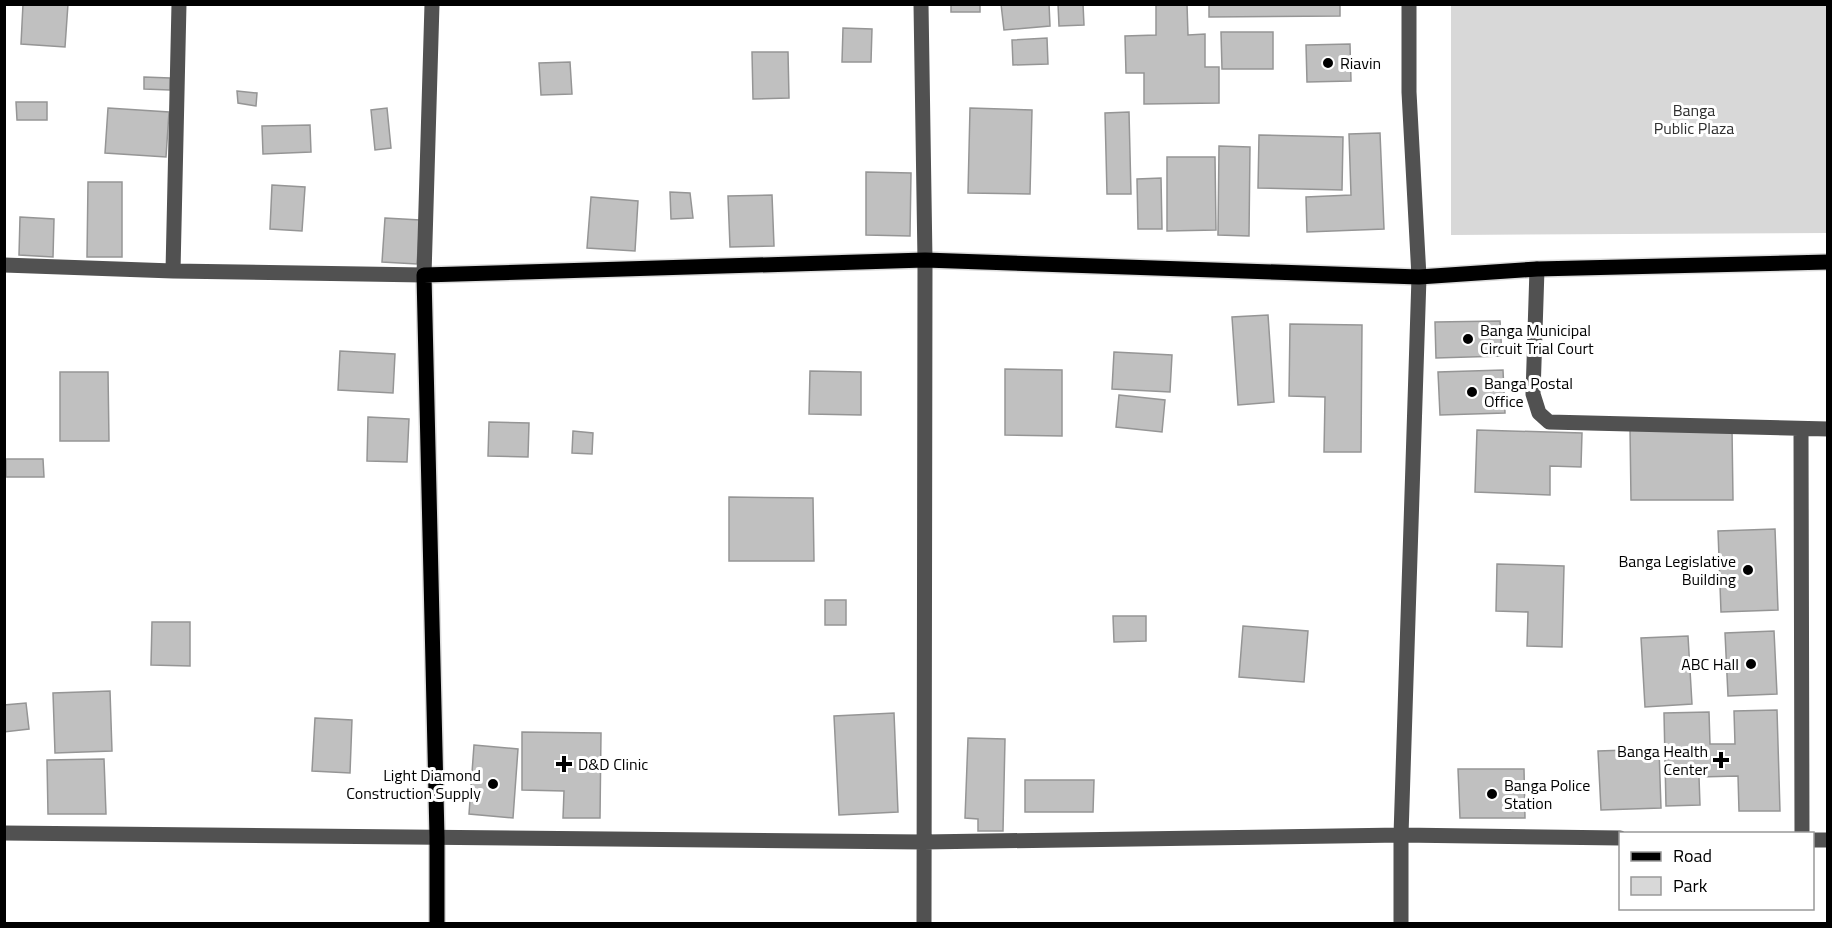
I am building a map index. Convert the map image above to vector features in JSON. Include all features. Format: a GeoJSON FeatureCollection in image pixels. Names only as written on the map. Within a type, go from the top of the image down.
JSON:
{"type":"FeatureCollection","features":[{"type":"Feature","properties":{"kind":"main road"},"geometry":{"type":"LineString","coordinates":[[437,924],[424,275],[926,261],[1419,277],[1537,269],[1827,262]]}},
{"type":"Feature","properties":{"kind":"street"},"geometry":{"type":"LineString","coordinates":[[173,271],[179,4]]}},
{"type":"Feature","properties":{"kind":"street"},"geometry":{"type":"LineString","coordinates":[[4,265],[173,271],[424,275],[432,4]]}},
{"type":"Feature","properties":{"kind":"street"},"geometry":{"type":"LineString","coordinates":[[921,4],[926,261],[924,924]]}},
{"type":"Feature","properties":{"kind":"street"},"geometry":{"type":"LineString","coordinates":[[1401,924],[1401,836],[1419,277],[1409,92],[1409,4]]}},
{"type":"Feature","properties":{"kind":"street"},"geometry":{"type":"LineString","coordinates":[[1537,269],[1533,394],[1539,413],[1549,422],[1827,429]]}},
{"type":"Feature","properties":{"kind":"street"},"geometry":{"type":"LineString","coordinates":[[1801,429],[1802,832]]}},
{"type":"Feature","properties":{"kind":"street"},"geometry":{"type":"LineString","coordinates":[[4,833],[924,842],[1401,836],[1619,838]]}},
{"type":"Feature","properties":{"kind":"green space","name":"Banga Public Plaza"},"geometry":{"type":"Polygon","coordinates":[[[1451,5],[1827,5],[1827,233],[1451,235],[1451,5]]]}},
{"type":"Feature","properties":{"kind":"building"},"geometry":{"type":"Polygon","coordinates":[[[23,4],[68,4],[65,47],[21,44],[23,4]]]}},
{"type":"Feature","properties":{"kind":"building"},"geometry":{"type":"Polygon","coordinates":[[[951,4],[980,4],[980,12],[951,12],[951,4]]]}},
{"type":"Feature","properties":{"kind":"building"},"geometry":{"type":"Polygon","coordinates":[[[1001,4],[1049,4],[1050,26],[1004,30],[1001,4]]]}},
{"type":"Feature","properties":{"kind":"building"},"geometry":{"type":"Polygon","coordinates":[[[1058,4],[1083,4],[1084,25],[1059,26],[1058,4]]]}},
{"type":"Feature","properties":{"kind":"building"},"geometry":{"type":"Polygon","coordinates":[[[1187,4],[1188,35],[1205,34],[1205,67],[1219,67],[1219,103],[1144,104],[1144,73],[1126,73],[1125,36],[1156,35],[1156,5],[1187,4]]]}},
{"type":"Feature","properties":{"kind":"building"},"geometry":{"type":"Polygon","coordinates":[[[1209,4],[1340,4],[1340,16],[1209,17],[1209,4]]]}},
{"type":"Feature","properties":{"kind":"building"},"geometry":{"type":"Polygon","coordinates":[[[843,28],[872,29],[871,62],[842,62],[843,28]]]}},
{"type":"Feature","properties":{"kind":"building"},"geometry":{"type":"Polygon","coordinates":[[[1221,32],[1273,32],[1273,69],[1222,69],[1221,32]]]}},
{"type":"Feature","properties":{"kind":"building"},"geometry":{"type":"Polygon","coordinates":[[[1047,38],[1048,64],[1013,65],[1012,40],[1047,38]]]}},
{"type":"Feature","properties":{"kind":"building","name":"Riavin"},"geometry":{"type":"Polygon","coordinates":[[[1350,44],[1351,81],[1307,82],[1306,45],[1350,44]]]}},
{"type":"Feature","properties":{"kind":"building"},"geometry":{"type":"Polygon","coordinates":[[[752,52],[788,52],[789,98],[753,99],[752,52]]]}},
{"type":"Feature","properties":{"kind":"building"},"geometry":{"type":"Polygon","coordinates":[[[570,62],[572,94],[541,95],[539,63],[570,62]]]}},
{"type":"Feature","properties":{"kind":"building"},"geometry":{"type":"Polygon","coordinates":[[[144,77],[170,78],[170,90],[144,89],[144,77]]]}},
{"type":"Feature","properties":{"kind":"building"},"geometry":{"type":"Polygon","coordinates":[[[237,91],[257,93],[256,106],[238,103],[237,91]]]}},
{"type":"Feature","properties":{"kind":"building"},"geometry":{"type":"Polygon","coordinates":[[[16,102],[47,102],[47,120],[17,120],[16,102]]]}},
{"type":"Feature","properties":{"kind":"building"},"geometry":{"type":"Polygon","coordinates":[[[108,108],[169,112],[166,157],[105,153],[108,108]]]}},
{"type":"Feature","properties":{"kind":"building"},"geometry":{"type":"Polygon","coordinates":[[[387,108],[391,148],[375,150],[371,110],[387,108]]]}},
{"type":"Feature","properties":{"kind":"building"},"geometry":{"type":"Polygon","coordinates":[[[970,108],[1032,110],[1030,194],[968,193],[970,108]]]}},
{"type":"Feature","properties":{"kind":"building"},"geometry":{"type":"Polygon","coordinates":[[[1129,112],[1131,194],[1107,194],[1105,113],[1129,112]]]}},
{"type":"Feature","properties":{"kind":"building"},"geometry":{"type":"Polygon","coordinates":[[[310,125],[311,152],[263,154],[262,126],[310,125]]]}},
{"type":"Feature","properties":{"kind":"building"},"geometry":{"type":"Polygon","coordinates":[[[1380,133],[1384,229],[1307,232],[1306,197],[1351,195],[1349,134],[1380,133]]]}},
{"type":"Feature","properties":{"kind":"building"},"geometry":{"type":"Polygon","coordinates":[[[1259,135],[1343,137],[1342,190],[1258,188],[1259,135]]]}},
{"type":"Feature","properties":{"kind":"building"},"geometry":{"type":"Polygon","coordinates":[[[1219,146],[1250,147],[1249,236],[1218,235],[1219,146]]]}},
{"type":"Feature","properties":{"kind":"building"},"geometry":{"type":"Polygon","coordinates":[[[1167,157],[1215,157],[1216,230],[1167,231],[1167,157]]]}},
{"type":"Feature","properties":{"kind":"building"},"geometry":{"type":"Polygon","coordinates":[[[866,172],[911,173],[910,236],[866,235],[866,172]]]}},
{"type":"Feature","properties":{"kind":"building"},"geometry":{"type":"Polygon","coordinates":[[[1161,178],[1162,229],[1138,229],[1137,179],[1161,178]]]}},
{"type":"Feature","properties":{"kind":"building"},"geometry":{"type":"Polygon","coordinates":[[[88,182],[122,182],[122,257],[87,257],[88,182]]]}},
{"type":"Feature","properties":{"kind":"building"},"geometry":{"type":"Polygon","coordinates":[[[272,185],[305,187],[302,231],[270,229],[272,185]]]}},
{"type":"Feature","properties":{"kind":"building"},"geometry":{"type":"Polygon","coordinates":[[[670,192],[690,193],[693,218],[671,219],[670,192]]]}},
{"type":"Feature","properties":{"kind":"building"},"geometry":{"type":"Polygon","coordinates":[[[772,195],[774,246],[730,247],[728,196],[772,195]]]}},
{"type":"Feature","properties":{"kind":"building"},"geometry":{"type":"Polygon","coordinates":[[[591,197],[638,201],[635,251],[587,248],[591,197]]]}},
{"type":"Feature","properties":{"kind":"building"},"geometry":{"type":"Polygon","coordinates":[[[20,217],[54,219],[53,257],[19,255],[20,217]]]}},
{"type":"Feature","properties":{"kind":"building"},"geometry":{"type":"Polygon","coordinates":[[[385,218],[420,220],[417,264],[382,262],[385,218]]]}},
{"type":"Feature","properties":{"kind":"building"},"geometry":{"type":"Polygon","coordinates":[[[1268,315],[1274,402],[1238,405],[1232,317],[1268,315]]]}},
{"type":"Feature","properties":{"kind":"building","name":"Banga Municipal Circuit Trial Court"},"geometry":{"type":"Polygon","coordinates":[[[1500,321],[1502,356],[1436,358],[1435,322],[1500,321]]]}},
{"type":"Feature","properties":{"kind":"building"},"geometry":{"type":"Polygon","coordinates":[[[1290,324],[1362,325],[1361,452],[1324,452],[1325,397],[1289,396],[1290,324]]]}},
{"type":"Feature","properties":{"kind":"building"},"geometry":{"type":"Polygon","coordinates":[[[340,351],[395,354],[393,393],[338,390],[340,351]]]}},
{"type":"Feature","properties":{"kind":"building"},"geometry":{"type":"Polygon","coordinates":[[[1114,352],[1172,355],[1170,392],[1112,389],[1114,352]]]}},
{"type":"Feature","properties":{"kind":"building"},"geometry":{"type":"Polygon","coordinates":[[[1005,369],[1062,370],[1062,436],[1005,435],[1005,369]]]}},
{"type":"Feature","properties":{"kind":"building","name":"Banga Postal Office"},"geometry":{"type":"Polygon","coordinates":[[[1503,370],[1505,413],[1440,415],[1438,372],[1503,370]]]}},
{"type":"Feature","properties":{"kind":"building"},"geometry":{"type":"Polygon","coordinates":[[[810,371],[861,372],[861,415],[809,414],[810,371]]]}},
{"type":"Feature","properties":{"kind":"building"},"geometry":{"type":"Polygon","coordinates":[[[60,372],[108,372],[109,441],[60,441],[60,372]]]}},
{"type":"Feature","properties":{"kind":"building"},"geometry":{"type":"Polygon","coordinates":[[[1119,395],[1165,400],[1162,432],[1116,427],[1119,395]]]}},
{"type":"Feature","properties":{"kind":"building"},"geometry":{"type":"Polygon","coordinates":[[[368,417],[409,419],[407,462],[367,461],[368,417]]]}},
{"type":"Feature","properties":{"kind":"building"},"geometry":{"type":"Polygon","coordinates":[[[489,422],[529,423],[528,457],[488,456],[489,422]]]}},
{"type":"Feature","properties":{"kind":"building"},"geometry":{"type":"Polygon","coordinates":[[[1630,428],[1732,428],[1733,500],[1631,500],[1630,428]]]}},
{"type":"Feature","properties":{"kind":"building"},"geometry":{"type":"Polygon","coordinates":[[[1477,430],[1582,433],[1581,467],[1550,466],[1550,495],[1475,492],[1477,430]]]}},
{"type":"Feature","properties":{"kind":"building"},"geometry":{"type":"Polygon","coordinates":[[[573,431],[593,433],[592,454],[572,453],[573,431]]]}},
{"type":"Feature","properties":{"kind":"building"},"geometry":{"type":"Polygon","coordinates":[[[6,459],[43,459],[44,477],[6,477],[6,459]]]}},
{"type":"Feature","properties":{"kind":"building"},"geometry":{"type":"Polygon","coordinates":[[[729,497],[813,498],[814,561],[729,561],[729,497]]]}},
{"type":"Feature","properties":{"kind":"building","name":"Banga Legislative Building"},"geometry":{"type":"Polygon","coordinates":[[[1775,529],[1778,610],[1721,612],[1718,531],[1775,529]]]}},
{"type":"Feature","properties":{"kind":"building"},"geometry":{"type":"Polygon","coordinates":[[[1497,564],[1564,566],[1562,647],[1527,646],[1528,612],[1496,611],[1497,564]]]}},
{"type":"Feature","properties":{"kind":"building"},"geometry":{"type":"Polygon","coordinates":[[[825,600],[846,600],[846,625],[825,625],[825,600]]]}},
{"type":"Feature","properties":{"kind":"building"},"geometry":{"type":"Polygon","coordinates":[[[1113,616],[1146,616],[1146,641],[1114,642],[1113,616]]]}},
{"type":"Feature","properties":{"kind":"building"},"geometry":{"type":"Polygon","coordinates":[[[152,622],[190,622],[190,666],[151,665],[152,622]]]}},
{"type":"Feature","properties":{"kind":"building"},"geometry":{"type":"Polygon","coordinates":[[[1243,626],[1308,631],[1304,682],[1239,677],[1243,626]]]}},
{"type":"Feature","properties":{"kind":"building","name":"ABC Hall"},"geometry":{"type":"Polygon","coordinates":[[[1774,631],[1777,694],[1728,696],[1725,633],[1774,631]]]}},
{"type":"Feature","properties":{"kind":"building"},"geometry":{"type":"Polygon","coordinates":[[[1688,636],[1692,704],[1645,707],[1641,638],[1688,636]]]}},
{"type":"Feature","properties":{"kind":"building"},"geometry":{"type":"Polygon","coordinates":[[[110,691],[112,751],[55,753],[53,693],[110,691]]]}},
{"type":"Feature","properties":{"kind":"building"},"geometry":{"type":"Polygon","coordinates":[[[26,703],[29,729],[4,732],[4,705],[26,703]]]}},
{"type":"Feature","properties":{"kind":"building","name":"Banga Health Center"},"geometry":{"type":"Polygon","coordinates":[[[1777,710],[1780,811],[1739,811],[1738,776],[1699,777],[1700,805],[1666,806],[1664,713],[1709,712],[1710,744],[1735,744],[1734,711],[1777,710]]]}},
{"type":"Feature","properties":{"kind":"building"},"geometry":{"type":"Polygon","coordinates":[[[894,713],[898,812],[839,815],[834,716],[894,713]]]}},
{"type":"Feature","properties":{"kind":"building"},"geometry":{"type":"Polygon","coordinates":[[[315,718],[352,720],[350,773],[312,771],[315,718]]]}},
{"type":"Feature","properties":{"kind":"building"},"geometry":{"type":"Polygon","coordinates":[[[522,732],[601,733],[600,818],[563,818],[564,791],[522,790],[522,732]]]}},
{"type":"Feature","properties":{"kind":"building"},"geometry":{"type":"Polygon","coordinates":[[[968,738],[1005,739],[1003,831],[978,831],[978,819],[965,818],[968,738]]]}},
{"type":"Feature","properties":{"kind":"building"},"geometry":{"type":"Polygon","coordinates":[[[474,745],[518,749],[513,818],[469,814],[474,745]]]}},
{"type":"Feature","properties":{"kind":"building"},"geometry":{"type":"Polygon","coordinates":[[[1659,749],[1661,808],[1601,810],[1598,751],[1659,749]]]}},
{"type":"Feature","properties":{"kind":"building"},"geometry":{"type":"Polygon","coordinates":[[[104,759],[106,814],[48,814],[47,760],[104,759]]]}},
{"type":"Feature","properties":{"kind":"building","name":"Banga Police Station"},"geometry":{"type":"Polygon","coordinates":[[[1458,769],[1524,769],[1525,818],[1460,818],[1458,769]]]}},
{"type":"Feature","properties":{"kind":"building"},"geometry":{"type":"Polygon","coordinates":[[[1025,780],[1094,780],[1093,812],[1025,812],[1025,780]]]}},
{"type":"Feature","properties":{"kind":"place","name":"Riavin"},"geometry":{"type":"Point","coordinates":[1328,63]}},
{"type":"Feature","properties":{"kind":"place","name":"Banga Municipal Circuit Trial Court"},"geometry":{"type":"Point","coordinates":[1468,339]}},
{"type":"Feature","properties":{"kind":"place","name":"Banga Postal Office"},"geometry":{"type":"Point","coordinates":[1472,392]}},
{"type":"Feature","properties":{"kind":"place","name":"Banga Legislative Building"},"geometry":{"type":"Point","coordinates":[1748,570]}},
{"type":"Feature","properties":{"kind":"place","name":"ABC Hall"},"geometry":{"type":"Point","coordinates":[1751,664]}},
{"type":"Feature","properties":{"kind":"place","name":"Banga Health Center"},"geometry":{"type":"Point","coordinates":[1721,760]}},
{"type":"Feature","properties":{"kind":"place","name":"D&D Clinic"},"geometry":{"type":"Point","coordinates":[564,764]}},
{"type":"Feature","properties":{"kind":"place","name":"Light Diamond Construction Supply"},"geometry":{"type":"Point","coordinates":[493,784]}},
{"type":"Feature","properties":{"kind":"place","name":"Banga Police Station"},"geometry":{"type":"Point","coordinates":[1492,794]}}]}
